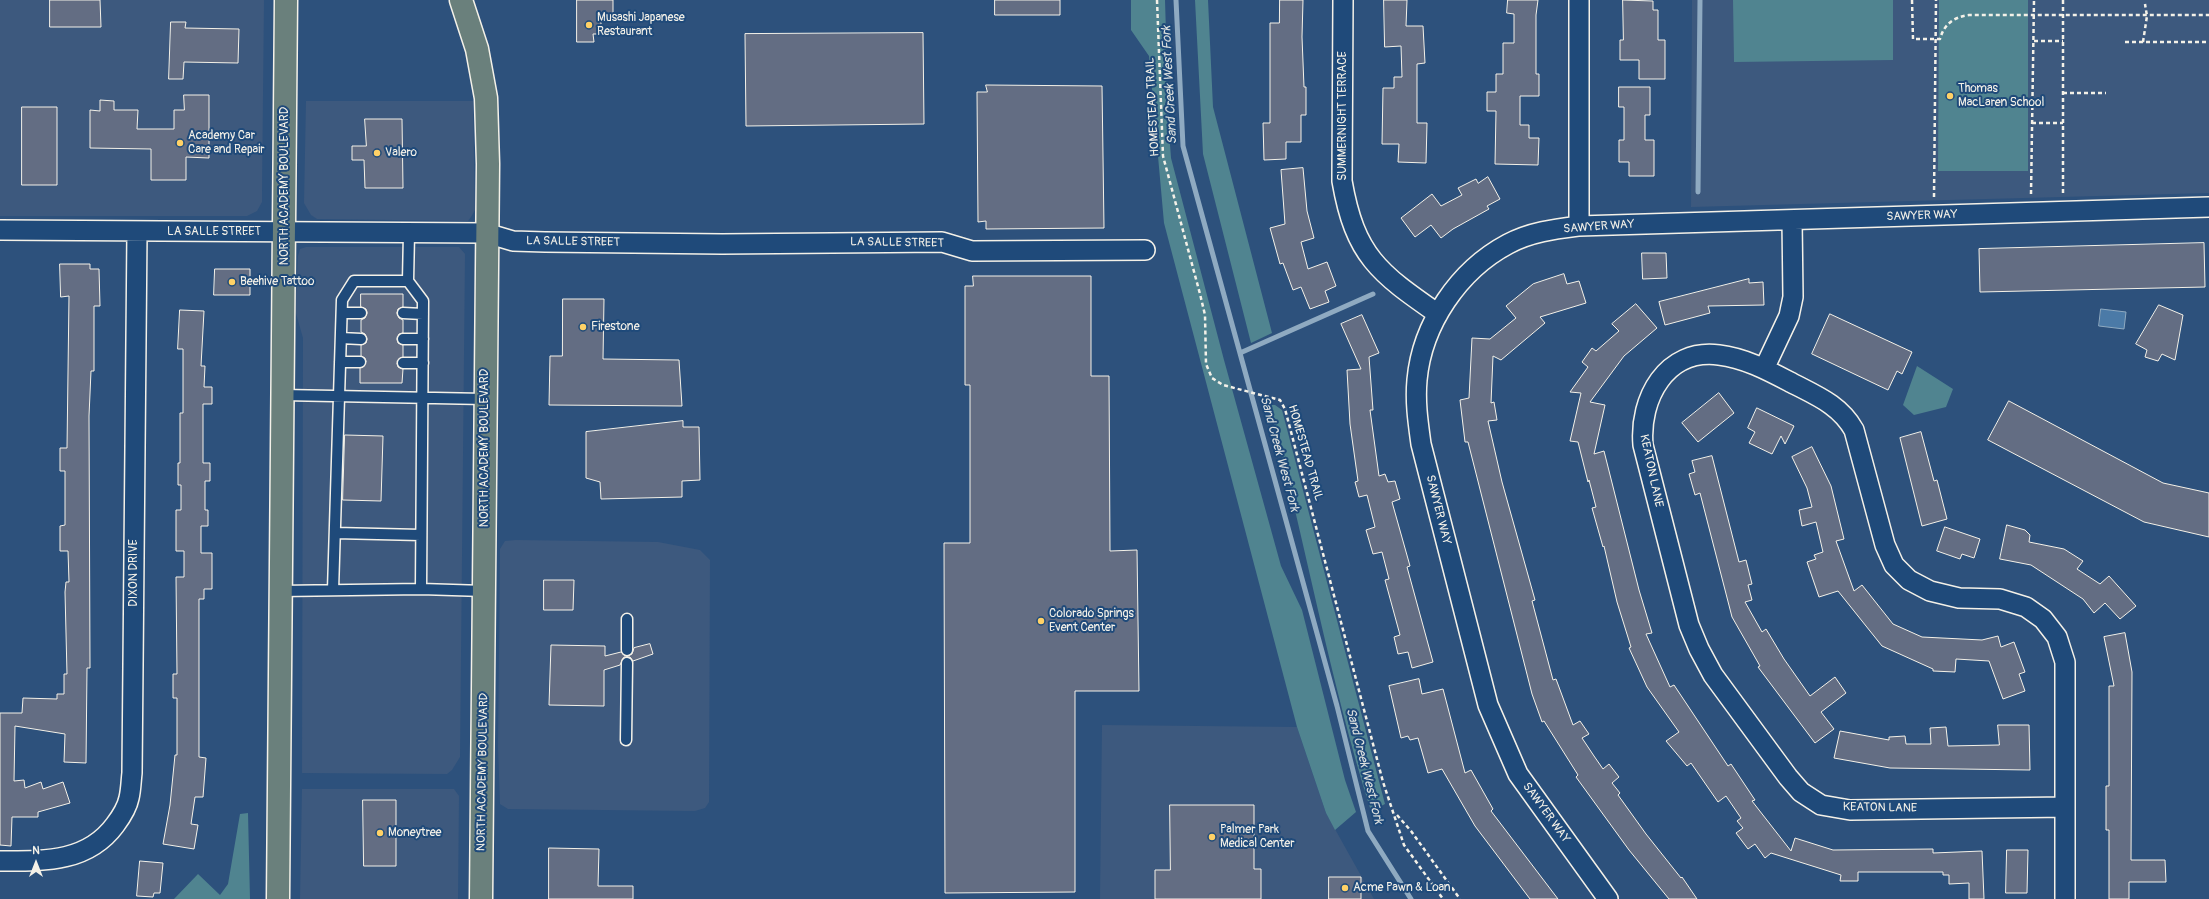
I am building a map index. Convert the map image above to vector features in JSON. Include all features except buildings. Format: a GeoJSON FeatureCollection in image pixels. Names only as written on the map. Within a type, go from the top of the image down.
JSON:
{"type":"FeatureCollection","features":[{"type":"Feature","properties":{"kind":"highway","name":"NORTH ACADEMY BOULEVARD"},"geometry":{"type":"LineString","coordinates":[[278,899],[286,0]]}},
{"type":"Feature","properties":{"kind":"highway","name":"NORTH ACADEMY BOULEVARD"},"geometry":{"type":"LineString","coordinates":[[461,0],[477,49],[486,98],[488,164],[486,233],[481,899]]}},
{"type":"Feature","properties":{"kind":"street","name":"SUMMERNIGHT TERRACE"},"geometry":{"type":"LineString","coordinates":[[1343,0],[1342,181],[1346,205],[1355,234],[1372,261],[1392,282],[1438,314]]}},
{"type":"Feature","properties":{"kind":"street"},"geometry":{"type":"LineString","coordinates":[[1578,226],[1579,0]]}},
{"type":"Feature","properties":{"kind":"street","name":"SAWYER WAY"},"geometry":{"type":"LineString","coordinates":[[1608,899],[1518,774],[1488,705],[1420,444],[1416,408],[1417,379],[1424,347],[1438,314],[1460,282],[1483,260],[1509,243],[1541,232],[1578,226],[2209,207]]}},
{"type":"Feature","properties":{"kind":"street"},"geometry":{"type":"LineString","coordinates":[[1764,369],[1789,316],[1793,297],[1792,220]]}},
{"type":"Feature","properties":{"kind":"street","name":"LA SALLE STREET"},"geometry":{"type":"LineString","coordinates":[[0,230],[486,233],[513,241],[544,242],[722,244],[942,242],[972,251],[1145,250]]}},
{"type":"Feature","properties":{"kind":"street","name":"DIXON DRIVE"},"geometry":{"type":"LineString","coordinates":[[0,861],[40,861],[61,859],[79,854],[97,843],[110,831],[122,815],[129,799],[132,773],[137,231]]}},
{"type":"Feature","properties":{"kind":"street","name":"KEATON LANE"},"geometry":{"type":"LineString","coordinates":[[2065,808],[1850,810],[1822,805],[1801,792],[1788,777],[1713,675],[1688,625],[1642,445],[1643,414],[1654,386],[1675,366],[1689,358],[1717,354],[1732,357],[1764,369],[1828,401],[1847,418],[1858,444],[1885,545],[1894,565],[1909,580],[1930,591],[1959,598],[2000,599],[2026,607],[2043,619],[2057,637],[2065,662],[2065,808],[2065,899]]}},
{"type":"Feature","properties":{"kind":"lane"},"geometry":{"type":"LineString","coordinates":[[409,233],[408,281],[423,301],[421,589]]}},
{"type":"Feature","properties":{"kind":"lane"},"geometry":{"type":"LineString","coordinates":[[333,590],[342,300],[354,281],[408,281]]}},
{"type":"Feature","properties":{"kind":"lane"},"geometry":{"type":"LineString","coordinates":[[342,313],[361,313]]}},
{"type":"Feature","properties":{"kind":"lane"},"geometry":{"type":"LineString","coordinates":[[403,313],[423,314]]}},
{"type":"Feature","properties":{"kind":"lane"},"geometry":{"type":"LineString","coordinates":[[341,338],[361,339]]}},
{"type":"Feature","properties":{"kind":"lane"},"geometry":{"type":"LineString","coordinates":[[403,339],[423,339]]}},
{"type":"Feature","properties":{"kind":"lane"},"geometry":{"type":"LineString","coordinates":[[340,362],[360,362]]}},
{"type":"Feature","properties":{"kind":"lane"},"geometry":{"type":"LineString","coordinates":[[403,363],[422,363]]}},
{"type":"Feature","properties":{"kind":"lane"},"geometry":{"type":"LineString","coordinates":[[283,395],[422,399],[485,399]]}},
{"type":"Feature","properties":{"kind":"lane"},"geometry":{"type":"LineString","coordinates":[[335,533],[422,534]]}},
{"type":"Feature","properties":{"kind":"lane"},"geometry":{"type":"LineString","coordinates":[[280,591],[421,589],[484,591]]}},
{"type":"Feature","properties":{"kind":"lane"},"geometry":{"type":"LineString","coordinates":[[627,619],[627,650]]}},
{"type":"Feature","properties":{"kind":"lane"},"geometry":{"type":"LineString","coordinates":[[626,740],[627,663]]}},
{"type":"Feature","properties":{"kind":"path","name":"HOMESTEAD TRAIL"},"geometry":{"type":"LineString","coordinates":[[1157,0],[1163,156],[1200,294],[1204,315],[1206,364],[1212,378],[1223,385],[1280,400],[1285,409],[1383,782],[1395,813],[1404,845],[1443,899]]}},
{"type":"Feature","properties":{"kind":"path"},"geometry":{"type":"LineString","coordinates":[[1912,0],[1913,39],[1940,39],[1945,27],[1961,16],[2209,15]]}},
{"type":"Feature","properties":{"kind":"path"},"geometry":{"type":"LineString","coordinates":[[1934,197],[1936,0]]}},
{"type":"Feature","properties":{"kind":"path"},"geometry":{"type":"LineString","coordinates":[[2032,194],[2034,0]]}},
{"type":"Feature","properties":{"kind":"path"},"geometry":{"type":"LineString","coordinates":[[2063,0],[2063,193]]}},
{"type":"Feature","properties":{"kind":"path"},"geometry":{"type":"LineString","coordinates":[[2143,42],[2148,16],[2144,4]]}},
{"type":"Feature","properties":{"kind":"path"},"geometry":{"type":"LineString","coordinates":[[2034,41],[2062,41]]}},
{"type":"Feature","properties":{"kind":"path"},"geometry":{"type":"LineString","coordinates":[[2125,42],[2209,42]]}},
{"type":"Feature","properties":{"kind":"path"},"geometry":{"type":"LineString","coordinates":[[2062,94],[2106,94]]}},
{"type":"Feature","properties":{"kind":"path"},"geometry":{"type":"LineString","coordinates":[[2032,123],[2062,123]]}},
{"type":"Feature","properties":{"kind":"path","name":"HOMESTEAD TRAIL"},"geometry":{"type":"LineString","coordinates":[[1395,813],[1411,831],[1460,899]]}},
{"type":"Feature","properties":{"kind":"shaded area"},"geometry":{"type":"Polygon","coordinates":[[[0,0],[264,0],[262,202],[257,211],[247,216],[0,216],[0,0]]]}},
{"type":"Feature","properties":{"kind":"shaded area","name":"Thomas MacLaren School"},"geometry":{"type":"Polygon","coordinates":[[[1692,0],[2209,0],[2209,193],[1691,207],[1692,0]]]}},
{"type":"Feature","properties":{"kind":"shaded area"},"geometry":{"type":"Polygon","coordinates":[[[306,101],[473,101],[475,210],[471,217],[468,221],[317,219],[311,215],[304,203],[306,101]]]}},
{"type":"Feature","properties":{"kind":"shaded area"},"geometry":{"type":"Polygon","coordinates":[[[306,247],[459,247],[465,254],[460,757],[452,770],[447,774],[302,773],[303,338],[295,310],[298,256],[300,249],[306,247]]]}},
{"type":"Feature","properties":{"kind":"shaded area"},"geometry":{"type":"Polygon","coordinates":[[[2101,309],[2126,312],[2124,329],[2099,326],[2101,309]]]}},
{"type":"Feature","properties":{"kind":"shaded area"},"geometry":{"type":"Polygon","coordinates":[[[505,541],[658,542],[700,550],[710,560],[709,802],[705,808],[695,811],[508,809],[500,804],[498,747],[500,549],[505,541]]]}},
{"type":"Feature","properties":{"kind":"shaded area"},"geometry":{"type":"Polygon","coordinates":[[[1102,725],[1297,727],[1326,813],[1374,899],[1100,899],[1102,725]]]}},
{"type":"Feature","properties":{"kind":"shaded area"},"geometry":{"type":"Polygon","coordinates":[[[302,789],[454,789],[459,796],[458,899],[300,899],[302,789]]]}},
{"type":"Feature","properties":{"kind":"green space"},"geometry":{"type":"Polygon","coordinates":[[[1131,0],[1165,0],[1171,158],[1224,360],[1281,566],[1302,610],[1345,780],[1356,812],[1335,830],[1326,813],[1297,727],[1164,223],[1149,56],[1131,30],[1131,0]]]}},
{"type":"Feature","properties":{"kind":"green space"},"geometry":{"type":"Polygon","coordinates":[[[1195,0],[1208,0],[1213,107],[1272,333],[1251,343],[1203,154],[1195,0]]]}},
{"type":"Feature","properties":{"kind":"green space"},"geometry":{"type":"Polygon","coordinates":[[[1733,0],[1893,0],[1893,60],[1734,62],[1733,0]]]}},
{"type":"Feature","properties":{"kind":"green space"},"geometry":{"type":"Polygon","coordinates":[[[1939,0],[2028,0],[2028,171],[1938,171],[1939,0]]]}},
{"type":"Feature","properties":{"kind":"green space"},"geometry":{"type":"Polygon","coordinates":[[[1917,366],[1953,389],[1946,407],[1914,415],[1903,405],[1917,366]]]}},
{"type":"Feature","properties":{"kind":"green space"},"geometry":{"type":"Polygon","coordinates":[[[1269,405],[1275,405],[1282,410],[1385,804],[1371,811],[1342,710],[1269,405]]]}},
{"type":"Feature","properties":{"kind":"green space"},"geometry":{"type":"Polygon","coordinates":[[[248,813],[250,899],[174,899],[198,874],[220,895],[228,884],[240,814],[248,813]]]}},
{"type":"Feature","properties":{"kind":"waterway","name":"Sand Creek West Fork"},"geometry":{"type":"LineString","coordinates":[[1176,0],[1183,146],[1337,706],[1368,831],[1411,899]]}},
{"type":"Feature","properties":{"kind":"waterway"},"geometry":{"type":"LineString","coordinates":[[1698,192],[1700,0]]}},
{"type":"Feature","properties":{"kind":"waterway"},"geometry":{"type":"LineString","coordinates":[[1240,353],[1373,294]]}},
{"type":"Feature","properties":{"kind":"place","name":"Musashi Japanese Restaurant"},"geometry":{"type":"Point","coordinates":[589,25]}},
{"type":"Feature","properties":{"kind":"place","name":"Thomas MacLaren School"},"geometry":{"type":"Point","coordinates":[1950,96]}},
{"type":"Feature","properties":{"kind":"place","name":"Academy Car Care and Repair"},"geometry":{"type":"Point","coordinates":[180,143]}},
{"type":"Feature","properties":{"kind":"place","name":"Valero"},"geometry":{"type":"Point","coordinates":[377,153]}},
{"type":"Feature","properties":{"kind":"place","name":"Beehive Tattoo"},"geometry":{"type":"Point","coordinates":[232,282]}},
{"type":"Feature","properties":{"kind":"place","name":"Firestone"},"geometry":{"type":"Point","coordinates":[583,327]}},
{"type":"Feature","properties":{"kind":"place","name":"Colorado Springs Event Center"},"geometry":{"type":"Point","coordinates":[1041,621]}},
{"type":"Feature","properties":{"kind":"place","name":"Moneytree"},"geometry":{"type":"Point","coordinates":[380,833]}},
{"type":"Feature","properties":{"kind":"place","name":"Palmer Park Medical Center"},"geometry":{"type":"Point","coordinates":[1212,837]}},
{"type":"Feature","properties":{"kind":"place","name":"Acme Pawn & Loan"},"geometry":{"type":"Point","coordinates":[1345,888]}}]}
